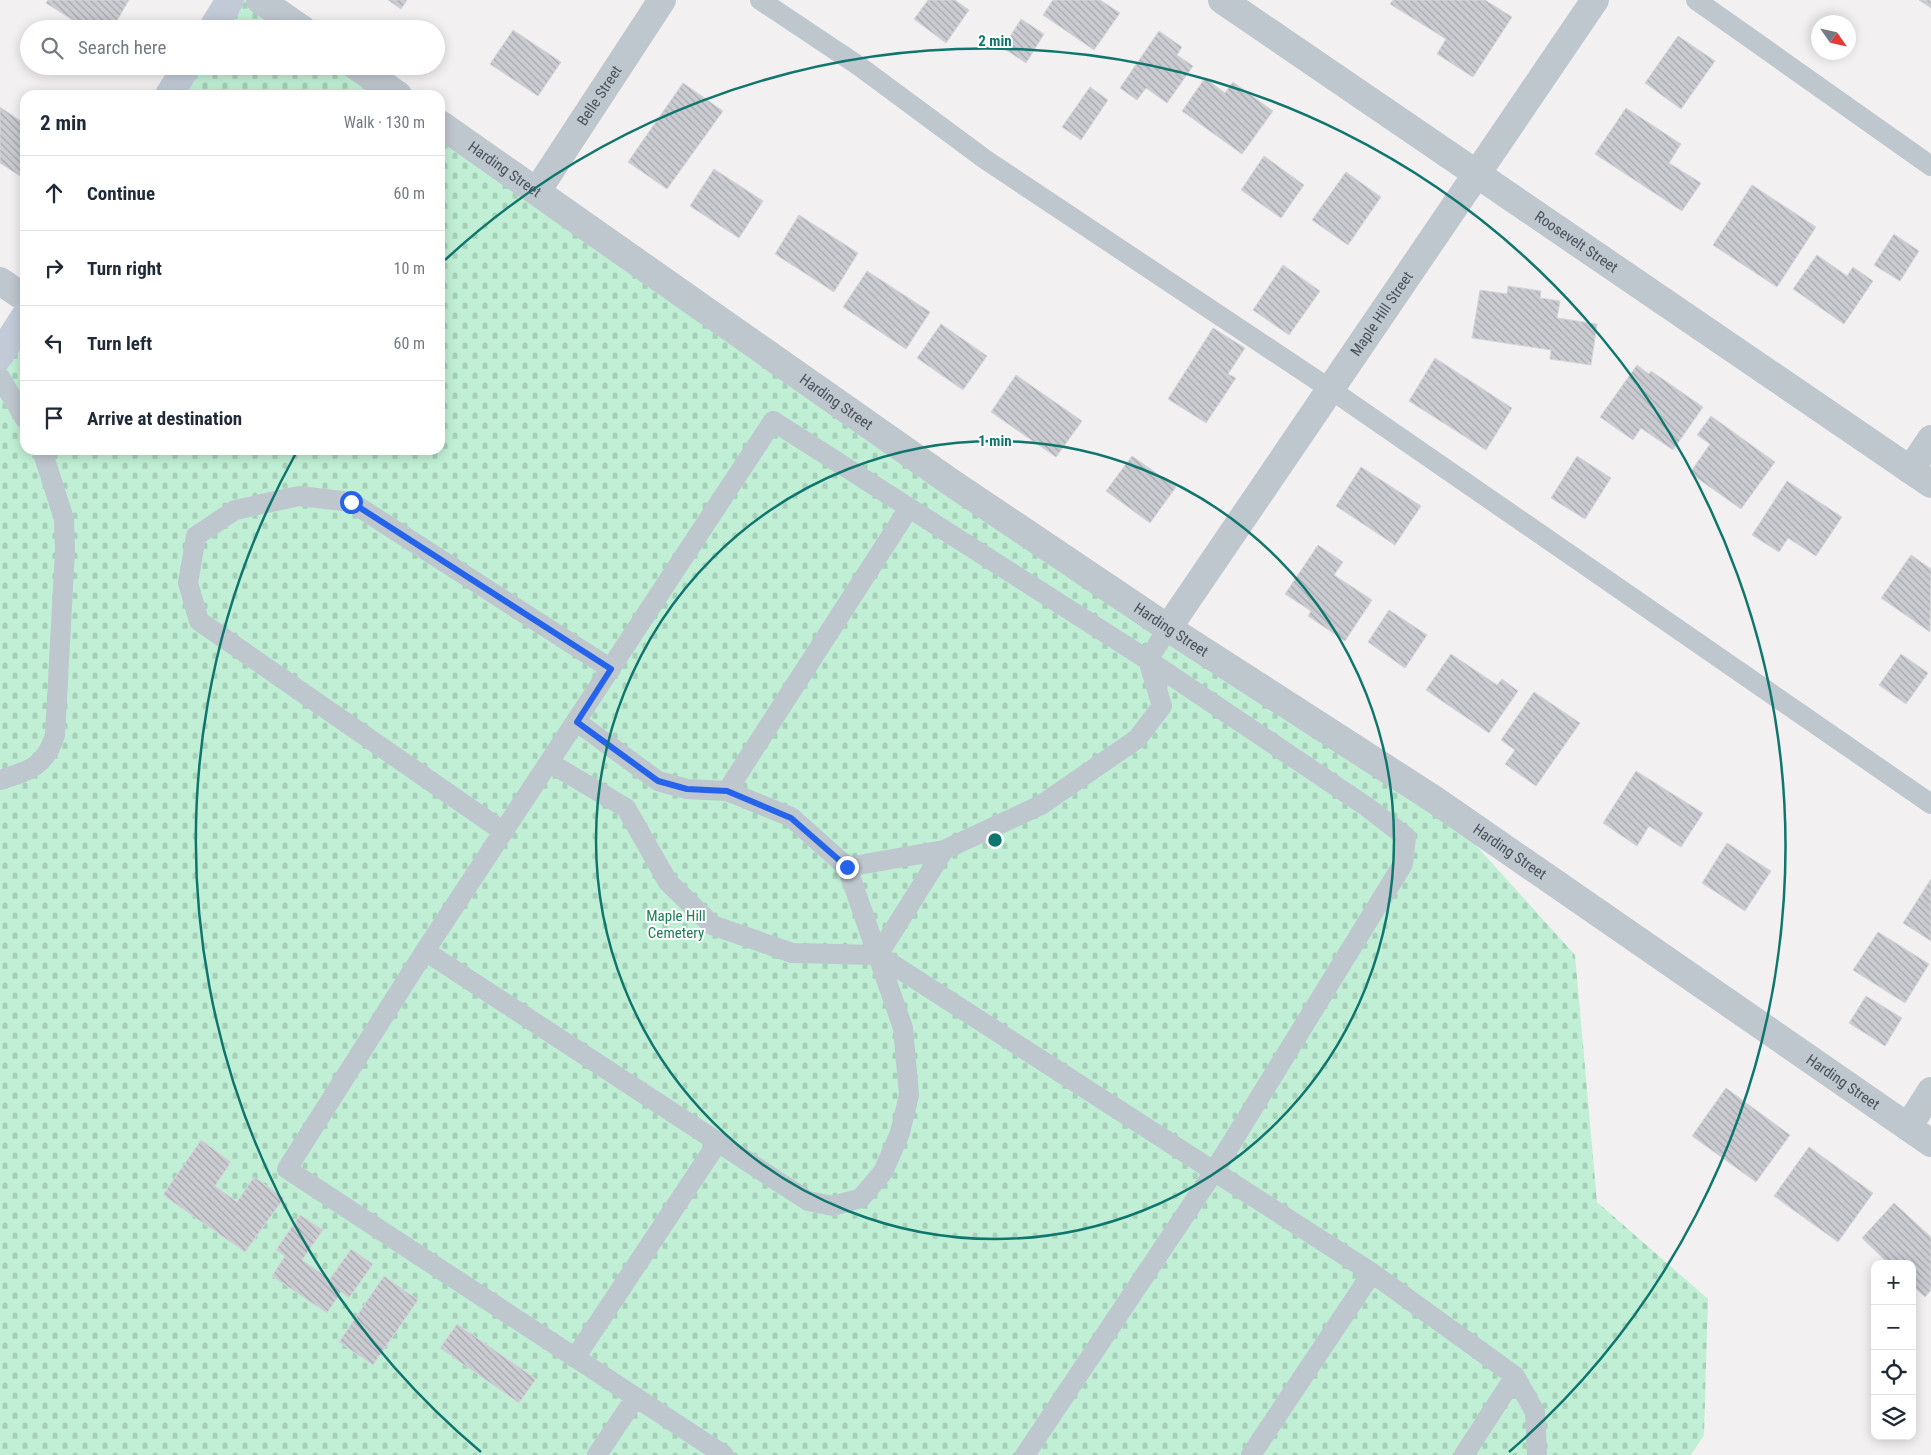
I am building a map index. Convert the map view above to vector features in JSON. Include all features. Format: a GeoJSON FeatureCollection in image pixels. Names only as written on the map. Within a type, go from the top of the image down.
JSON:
{"type":"FeatureCollection","features":[{"type":"Feature","properties":{"kind":"street"},"geometry":{"type":"LineString","coordinates":[[218,20],[230,0]]}},
{"type":"Feature","properties":{"kind":"street"},"geometry":{"type":"LineString","coordinates":[[260,0],[289,20]]}},
{"type":"Feature","properties":{"kind":"street","name":"Belle Street"},"geometry":{"type":"LineString","coordinates":[[537,191],[662,0]]}},
{"type":"Feature","properties":{"kind":"street","name":"Roosevelt Street"},"geometry":{"type":"LineString","coordinates":[[1222,0],[1921,477]]}},
{"type":"Feature","properties":{"kind":"street","name":"Maple Hill Street"},"geometry":{"type":"LineString","coordinates":[[1168,628],[1595,0]]}},
{"type":"Feature","properties":{"kind":"street"},"geometry":{"type":"LineString","coordinates":[[172,90],[181,75]]}},
{"type":"Feature","properties":{"kind":"street"},"geometry":{"type":"LineString","coordinates":[[369,75],[391,90]]}},
{"type":"Feature","properties":{"kind":"street","name":"Harding Street"},"geometry":{"type":"LineString","coordinates":[[445,127],[949,481],[1168,628],[1434,800],[1931,1143]]}},
{"type":"Feature","properties":{"kind":"street"},"geometry":{"type":"LineString","coordinates":[[0,281],[20,295]]}},
{"type":"Feature","properties":{"kind":"street"},"geometry":{"type":"LineString","coordinates":[[0,355],[20,324]]}},
{"type":"Feature","properties":{"kind":"street"},"geometry":{"type":"LineString","coordinates":[[1921,477],[1931,439]]}},
{"type":"Feature","properties":{"kind":"street"},"geometry":{"type":"LineString","coordinates":[[1908,1127],[1931,1091]]}},
{"type":"Feature","properties":{"kind":"lane"},"geometry":{"type":"LineString","coordinates":[[760,0],[859,66],[986,160],[1330,389],[1931,804]]}},
{"type":"Feature","properties":{"kind":"lane"},"geometry":{"type":"LineString","coordinates":[[1696,0],[1931,166]]}},
{"type":"Feature","properties":{"kind":"lane"},"geometry":{"type":"LineString","coordinates":[[0,377],[20,411]]}},
{"type":"Feature","properties":{"kind":"lane"},"geometry":{"type":"LineString","coordinates":[[724,1455],[286,1169],[425,952],[772,421],[1148,660],[1367,807],[1406,837],[1403,864],[1215,1170],[1025,1455]]}},
{"type":"Feature","properties":{"kind":"lane"},"geometry":{"type":"LineString","coordinates":[[0,780],[23,773],[39,764],[50,752],[55,735],[65,552],[64,519],[44,455]]}},
{"type":"Feature","properties":{"kind":"lane"},"geometry":{"type":"LineString","coordinates":[[504,832],[199,621],[188,583],[196,536],[235,510],[299,496],[351,502],[611,669]]}},
{"type":"Feature","properties":{"kind":"lane"},"geometry":{"type":"LineString","coordinates":[[727,791],[909,508]]}},
{"type":"Feature","properties":{"kind":"lane"},"geometry":{"type":"LineString","coordinates":[[847,867],[944,850],[1041,805],[1138,740],[1162,706],[1148,660],[1168,628]]}},
{"type":"Feature","properties":{"kind":"lane"},"geometry":{"type":"LineString","coordinates":[[425,952],[808,1201],[832,1206],[861,1198],[883,1172],[900,1133],[909,1094],[903,1028],[847,867],[791,818],[727,791],[687,789],[658,781],[577,722]]}},
{"type":"Feature","properties":{"kind":"lane"},"geometry":{"type":"LineString","coordinates":[[550,763],[626,808],[668,882],[712,925],[792,953],[878,954],[1372,1273],[1515,1376],[1535,1412],[1537,1455]]}},
{"type":"Feature","properties":{"kind":"lane"},"geometry":{"type":"LineString","coordinates":[[878,954],[944,850]]}},
{"type":"Feature","properties":{"kind":"lane"},"geometry":{"type":"LineString","coordinates":[[575,1358],[718,1142]]}},
{"type":"Feature","properties":{"kind":"lane"},"geometry":{"type":"LineString","coordinates":[[1250,1455],[1372,1273]]}},
{"type":"Feature","properties":{"kind":"lane"},"geometry":{"type":"LineString","coordinates":[[1464,1455],[1515,1376]]}},
{"type":"Feature","properties":{"kind":"lane"},"geometry":{"type":"LineString","coordinates":[[597,1455],[636,1397]]}},
{"type":"Feature","properties":{"kind":"green space"},"geometry":{"type":"Polygon","coordinates":[[[230,0],[260,0],[289,20],[218,20],[230,0]]]}},
{"type":"Feature","properties":{"kind":"green space"},"geometry":{"type":"Polygon","coordinates":[[[181,75],[370,75],[392,90],[172,90],[181,75]]]}},
{"type":"Feature","properties":{"kind":"green space","name":"Maple Hill Cemetery"},"geometry":{"type":"Polygon","coordinates":[[[445,126],[1435,800],[1575,955],[1597,1202],[1708,1299],[1704,1435],[1691,1455],[0,1455],[0,356],[20,326],[20,455],[445,455],[445,126]]]}},
{"type":"Feature","properties":{"kind":"building"},"geometry":{"type":"Polygon","coordinates":[[[48,0],[129,0],[117,20],[73,20],[46,3],[48,0]]]}},
{"type":"Feature","properties":{"kind":"building"},"geometry":{"type":"Polygon","coordinates":[[[388,0],[407,0],[401,9],[388,0]]]}},
{"type":"Feature","properties":{"kind":"building"},"geometry":{"type":"Polygon","coordinates":[[[928,0],[955,0],[969,10],[946,43],[914,19],[928,0]]]}},
{"type":"Feature","properties":{"kind":"building"},"geometry":{"type":"Polygon","coordinates":[[[1053,0],[1100,0],[1120,13],[1094,50],[1043,15],[1053,0]]]}},
{"type":"Feature","properties":{"kind":"building"},"geometry":{"type":"Polygon","coordinates":[[[1393,0],[1485,0],[1512,17],[1473,77],[1437,54],[1446,39],[1390,4],[1393,0]]]}},
{"type":"Feature","properties":{"kind":"building"},"geometry":{"type":"Polygon","coordinates":[[[1919,0],[1931,0],[1931,8],[1919,0]]]}},
{"type":"Feature","properties":{"kind":"building"},"geometry":{"type":"Polygon","coordinates":[[[1021,19],[1044,34],[1026,63],[1003,48],[1021,19]]]}},
{"type":"Feature","properties":{"kind":"building"},"geometry":{"type":"Polygon","coordinates":[[[513,30],[561,62],[538,96],[490,64],[513,30]]]}},
{"type":"Feature","properties":{"kind":"building"},"geometry":{"type":"Polygon","coordinates":[[[1159,31],[1182,47],[1177,55],[1193,66],[1167,103],[1146,88],[1137,100],[1120,88],[1159,31]]]}},
{"type":"Feature","properties":{"kind":"building"},"geometry":{"type":"Polygon","coordinates":[[[1678,36],[1715,61],[1681,109],[1645,83],[1678,36]]]}},
{"type":"Feature","properties":{"kind":"building"},"geometry":{"type":"Polygon","coordinates":[[[1205,78],[1225,93],[1233,82],[1273,111],[1242,154],[1182,111],[1205,78]]]}},
{"type":"Feature","properties":{"kind":"building"},"geometry":{"type":"Polygon","coordinates":[[[683,83],[723,111],[667,189],[628,162],[683,83]]]}},
{"type":"Feature","properties":{"kind":"building"},"geometry":{"type":"Polygon","coordinates":[[[1090,87],[1108,100],[1081,140],[1062,127],[1090,87]]]}},
{"type":"Feature","properties":{"kind":"building"},"geometry":{"type":"Polygon","coordinates":[[[0,107],[20,121],[20,176],[0,163],[0,107]]]}},
{"type":"Feature","properties":{"kind":"building"},"geometry":{"type":"Polygon","coordinates":[[[1626,108],[1681,144],[1669,163],[1701,183],[1682,211],[1595,154],[1626,108]]]}},
{"type":"Feature","properties":{"kind":"building"},"geometry":{"type":"Polygon","coordinates":[[[1264,156],[1304,185],[1281,218],[1241,190],[1264,156]]]}},
{"type":"Feature","properties":{"kind":"building"},"geometry":{"type":"Polygon","coordinates":[[[714,169],[763,201],[739,238],[690,206],[714,169]]]}},
{"type":"Feature","properties":{"kind":"building"},"geometry":{"type":"Polygon","coordinates":[[[1346,172],[1381,197],[1348,245],[1312,220],[1346,172]]]}},
{"type":"Feature","properties":{"kind":"building"},"geometry":{"type":"Polygon","coordinates":[[[1752,185],[1816,227],[1777,287],[1713,245],[1752,185]]]}},
{"type":"Feature","properties":{"kind":"building"},"geometry":{"type":"Polygon","coordinates":[[[799,215],[858,253],[834,292],[775,254],[799,215]]]}},
{"type":"Feature","properties":{"kind":"building"},"geometry":{"type":"Polygon","coordinates":[[[1894,234],[1919,251],[1900,281],[1874,265],[1894,234]]]}},
{"type":"Feature","properties":{"kind":"building"},"geometry":{"type":"Polygon","coordinates":[[[1817,255],[1847,276],[1853,267],[1873,281],[1844,324],[1793,289],[1817,255]]]}},
{"type":"Feature","properties":{"kind":"building"},"geometry":{"type":"Polygon","coordinates":[[[1283,265],[1320,291],[1289,335],[1253,310],[1283,265]]]}},
{"type":"Feature","properties":{"kind":"building"},"geometry":{"type":"Polygon","coordinates":[[[867,271],[930,312],[906,349],[843,307],[867,271]]]}},
{"type":"Feature","properties":{"kind":"building"},"geometry":{"type":"Polygon","coordinates":[[[1508,286],[1541,291],[1540,298],[1560,301],[1557,318],[1597,324],[1591,365],[1550,359],[1551,350],[1472,338],[1480,290],[1507,294],[1508,286]]]}},
{"type":"Feature","properties":{"kind":"building"},"geometry":{"type":"Polygon","coordinates":[[[941,324],[987,356],[963,390],[917,358],[941,324]]]}},
{"type":"Feature","properties":{"kind":"building"},"geometry":{"type":"Polygon","coordinates":[[[1213,328],[1245,348],[1228,374],[1236,378],[1206,423],[1168,399],[1213,328]]]}},
{"type":"Feature","properties":{"kind":"building"},"geometry":{"type":"Polygon","coordinates":[[[1435,358],[1512,408],[1486,450],[1409,401],[1435,358]]]}},
{"type":"Feature","properties":{"kind":"building"},"geometry":{"type":"Polygon","coordinates":[[[1637,365],[1649,374],[1651,371],[1703,407],[1673,450],[1641,428],[1633,440],[1600,417],[1637,365]]]}},
{"type":"Feature","properties":{"kind":"building"},"geometry":{"type":"Polygon","coordinates":[[[1016,375],[1082,421],[1056,457],[991,412],[1016,375]]]}},
{"type":"Feature","properties":{"kind":"building"},"geometry":{"type":"Polygon","coordinates":[[[1711,416],[1775,462],[1741,509],[1690,473],[1710,444],[1697,435],[1711,416]]]}},
{"type":"Feature","properties":{"kind":"building"},"geometry":{"type":"Polygon","coordinates":[[[1132,456],[1176,487],[1150,523],[1106,491],[1132,456]]]}},
{"type":"Feature","properties":{"kind":"building"},"geometry":{"type":"Polygon","coordinates":[[[1577,456],[1611,478],[1585,519],[1551,498],[1577,456]]]}},
{"type":"Feature","properties":{"kind":"building"},"geometry":{"type":"Polygon","coordinates":[[[1361,467],[1421,506],[1395,545],[1336,506],[1361,467]]]}},
{"type":"Feature","properties":{"kind":"building"},"geometry":{"type":"Polygon","coordinates":[[[1787,481],[1842,517],[1816,556],[1788,538],[1779,552],[1752,535],[1787,481]]]}},
{"type":"Feature","properties":{"kind":"building"},"geometry":{"type":"Polygon","coordinates":[[[1318,545],[1343,562],[1334,575],[1372,600],[1345,641],[1308,616],[1311,611],[1285,594],[1318,545]]]}},
{"type":"Feature","properties":{"kind":"building"},"geometry":{"type":"Polygon","coordinates":[[[1911,555],[1931,569],[1930,632],[1881,598],[1911,555]]]}},
{"type":"Feature","properties":{"kind":"building"},"geometry":{"type":"Polygon","coordinates":[[[1389,610],[1427,635],[1405,668],[1368,642],[1389,610]]]}},
{"type":"Feature","properties":{"kind":"building"},"geometry":{"type":"Polygon","coordinates":[[[1451,654],[1497,685],[1502,679],[1518,691],[1489,733],[1426,690],[1451,654]]]}},
{"type":"Feature","properties":{"kind":"building"},"geometry":{"type":"Polygon","coordinates":[[[1901,654],[1928,673],[1906,704],[1879,685],[1901,654]]]}},
{"type":"Feature","properties":{"kind":"building"},"geometry":{"type":"Polygon","coordinates":[[[1534,692],[1580,723],[1536,786],[1505,764],[1515,750],[1501,740],[1534,692]]]}},
{"type":"Feature","properties":{"kind":"building"},"geometry":{"type":"Polygon","coordinates":[[[1636,771],[1703,813],[1681,847],[1649,826],[1637,846],[1603,823],[1636,771]]]}},
{"type":"Feature","properties":{"kind":"building"},"geometry":{"type":"Polygon","coordinates":[[[1727,843],[1771,871],[1745,911],[1702,883],[1727,843]]]}},
{"type":"Feature","properties":{"kind":"building"},"geometry":{"type":"Polygon","coordinates":[[[1931,879],[1931,941],[1903,923],[1931,879]]]}},
{"type":"Feature","properties":{"kind":"building"},"geometry":{"type":"Polygon","coordinates":[[[1878,932],[1929,964],[1905,1003],[1853,970],[1878,932]]]}},
{"type":"Feature","properties":{"kind":"building"},"geometry":{"type":"Polygon","coordinates":[[[1866,996],[1902,1018],[1885,1046],[1849,1023],[1866,996]]]}},
{"type":"Feature","properties":{"kind":"building"},"geometry":{"type":"Polygon","coordinates":[[[1726,1088],[1790,1135],[1756,1182],[1692,1136],[1726,1088]]]}},
{"type":"Feature","properties":{"kind":"building"},"geometry":{"type":"Polygon","coordinates":[[[201,1140],[231,1162],[215,1186],[237,1202],[254,1177],[284,1198],[245,1252],[163,1195],[201,1140]]]}},
{"type":"Feature","properties":{"kind":"building"},"geometry":{"type":"Polygon","coordinates":[[[1809,1147],[1873,1193],[1838,1242],[1774,1196],[1809,1147]]]}},
{"type":"Feature","properties":{"kind":"building"},"geometry":{"type":"Polygon","coordinates":[[[1894,1203],[1931,1237],[1931,1290],[1925,1297],[1916,1289],[1916,1260],[1885,1260],[1862,1238],[1894,1203]]]}},
{"type":"Feature","properties":{"kind":"building"},"geometry":{"type":"Polygon","coordinates":[[[300,1215],[323,1230],[302,1260],[330,1279],[351,1249],[373,1264],[349,1298],[341,1292],[327,1313],[272,1276],[285,1256],[276,1250],[300,1215]]]}},
{"type":"Feature","properties":{"kind":"building"},"geometry":{"type":"Polygon","coordinates":[[[384,1276],[418,1300],[373,1365],[339,1342],[384,1276]]]}},
{"type":"Feature","properties":{"kind":"building"},"geometry":{"type":"Polygon","coordinates":[[[457,1324],[536,1379],[519,1403],[440,1348],[457,1324]]]}},
{"type":"Feature","properties":{"kind":"route"},"geometry":{"type":"LineString","coordinates":[[351,502],[611,669],[577,722],[658,781],[687,789],[727,791],[791,818],[847,867]]}}]}
